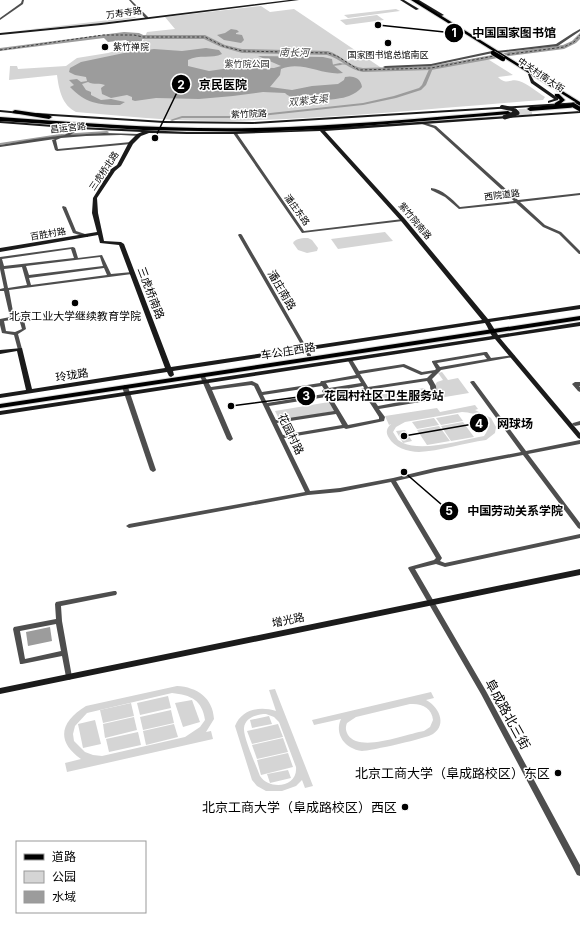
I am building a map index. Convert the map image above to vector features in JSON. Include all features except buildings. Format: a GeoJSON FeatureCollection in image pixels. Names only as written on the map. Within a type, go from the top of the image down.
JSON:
{"type":"FeatureCollection","features":[{"type":"Feature","properties":{"kind":"highway"},"geometry":{"type":"LineString","coordinates":[[531,110],[577,106]]}},
{"type":"Feature","properties":{"kind":"highway"},"geometry":{"type":"LineString","coordinates":[[15,112],[49,120]]}},
{"type":"Feature","properties":{"kind":"highway","name":"紫竹院路"},"geometry":{"type":"LineString","coordinates":[[0,117],[187,128],[256,130],[325,127],[505,112]]}},
{"type":"Feature","properties":{"kind":"highway"},"geometry":{"type":"LineString","coordinates":[[0,117],[187,128]]}},
{"type":"Feature","properties":{"kind":"highway"},"geometry":{"type":"LineString","coordinates":[[325,127],[354,118]]}},
{"type":"Feature","properties":{"kind":"highway"},"geometry":{"type":"LineString","coordinates":[[325,127],[369,126]]}},
{"type":"Feature","properties":{"kind":"highway","name":"紫竹院路"},"geometry":{"type":"LineString","coordinates":[[187,128],[325,127]]}},
{"type":"Feature","properties":{"kind":"highway"},"geometry":{"type":"LineString","coordinates":[[256,130],[300,131]]}},
{"type":"Feature","properties":{"kind":"main road"},"geometry":{"type":"LineString","coordinates":[[408,0],[505,58]]}},
{"type":"Feature","properties":{"kind":"main road"},"geometry":{"type":"LineString","coordinates":[[413,0],[418,1],[442,16],[495,52]]}},
{"type":"Feature","properties":{"kind":"main road"},"geometry":{"type":"LineString","coordinates":[[418,1],[424,5]]}},
{"type":"Feature","properties":{"kind":"main road"},"geometry":{"type":"LineString","coordinates":[[417,9],[428,12]]}},
{"type":"Feature","properties":{"kind":"main road","name":"中关村南大街"},"geometry":{"type":"LineString","coordinates":[[505,58],[557,95],[577,106]]}},
{"type":"Feature","properties":{"kind":"main road","name":"中关村南大街"},"geometry":{"type":"LineString","coordinates":[[505,58],[577,106]]}},
{"type":"Feature","properties":{"kind":"main road"},"geometry":{"type":"LineString","coordinates":[[557,95],[563,100],[557,104]]}},
{"type":"Feature","properties":{"kind":"main road","name":"车公庄西路"},"geometry":{"type":"LineString","coordinates":[[0,406],[203,379],[496,332],[580,314]]}},
{"type":"Feature","properties":{"kind":"main road","name":"车公庄西路"},"geometry":{"type":"LineString","coordinates":[[0,401],[148,378],[170,372],[579,323]]}},
{"type":"Feature","properties":{"kind":"street"},"geometry":{"type":"LineString","coordinates":[[0,19],[22,3],[23,0]]}},
{"type":"Feature","properties":{"kind":"street"},"geometry":{"type":"LineString","coordinates":[[130,0],[146,17]]}},
{"type":"Feature","properties":{"kind":"street","name":"万寿寺路"},"geometry":{"type":"LineString","coordinates":[[0,33],[100,24],[278,0]]}},
{"type":"Feature","properties":{"kind":"street","name":"万寿寺路"},"geometry":{"type":"LineString","coordinates":[[146,17],[297,0]]}},
{"type":"Feature","properties":{"kind":"street"},"geometry":{"type":"LineString","coordinates":[[402,0],[417,9]]}},
{"type":"Feature","properties":{"kind":"street"},"geometry":{"type":"LineString","coordinates":[[424,5],[442,16]]}},
{"type":"Feature","properties":{"kind":"street"},"geometry":{"type":"LineString","coordinates":[[385,67],[431,65],[495,52],[557,44],[565,41],[575,32],[580,30]]}},
{"type":"Feature","properties":{"kind":"street"},"geometry":{"type":"LineString","coordinates":[[575,32],[580,34]]}},
{"type":"Feature","properties":{"kind":"street"},"geometry":{"type":"LineString","coordinates":[[447,112],[452,109],[556,100],[556,98],[532,82],[529,75]]}},
{"type":"Feature","properties":{"kind":"street","name":"紫竹院路"},"geometry":{"type":"LineString","coordinates":[[369,126],[423,122],[557,104],[577,106]]}},
{"type":"Feature","properties":{"kind":"street","name":"紫竹院路"},"geometry":{"type":"LineString","coordinates":[[0,117],[15,112],[141,121],[219,124],[447,112],[505,112],[577,106]]}},
{"type":"Feature","properties":{"kind":"street","name":"紫竹院路"},"geometry":{"type":"LineString","coordinates":[[0,117],[79,128],[151,131],[235,133],[300,131],[325,127]]}},
{"type":"Feature","properties":{"kind":"street"},"geometry":{"type":"LineString","coordinates":[[423,122],[435,126],[544,226],[560,233],[580,252]]}},
{"type":"Feature","properties":{"kind":"street","name":"紫竹院南路"},"geometry":{"type":"LineString","coordinates":[[325,127],[486,321],[577,424],[580,430]]}},
{"type":"Feature","properties":{"kind":"street","name":"昌运宫路"},"geometry":{"type":"LineString","coordinates":[[73,132],[79,128]]}},
{"type":"Feature","properties":{"kind":"street"},"geometry":{"type":"LineString","coordinates":[[0,142],[40,135],[106,129]]}},
{"type":"Feature","properties":{"kind":"street","name":"三虎桥北路"},"geometry":{"type":"LineString","coordinates":[[99,233],[95,198],[113,170],[119,166],[131,143],[139,135],[151,131]]}},
{"type":"Feature","properties":{"kind":"street"},"geometry":{"type":"LineString","coordinates":[[73,132],[54,140],[57,150],[131,143]]}},
{"type":"Feature","properties":{"kind":"street","name":"昌运宫路"},"geometry":{"type":"LineString","coordinates":[[0,146],[64,136],[111,133],[139,135]]}},
{"type":"Feature","properties":{"kind":"street","name":"潘庄东路"},"geometry":{"type":"LineString","coordinates":[[235,133],[303,232],[403,220]]}},
{"type":"Feature","properties":{"kind":"street","name":"西院道路"},"geometry":{"type":"LineString","coordinates":[[432,188],[446,196],[459,208],[580,194]]}},
{"type":"Feature","properties":{"kind":"street"},"geometry":{"type":"LineString","coordinates":[[64,208],[74,232],[87,236]]}},
{"type":"Feature","properties":{"kind":"street","name":"百胜村路"},"geometry":{"type":"LineString","coordinates":[[0,250],[99,233]]}},
{"type":"Feature","properties":{"kind":"street","name":"三虎桥南路"},"geometry":{"type":"LineString","coordinates":[[99,233],[102,242],[121,244],[170,372]]}},
{"type":"Feature","properties":{"kind":"street","name":"潘庄南路"},"geometry":{"type":"LineString","coordinates":[[240,235],[309,355]]}},
{"type":"Feature","properties":{"kind":"street"},"geometry":{"type":"LineString","coordinates":[[12,318],[3,290],[0,258],[73,248],[76,259]]}},
{"type":"Feature","properties":{"kind":"street"},"geometry":{"type":"LineString","coordinates":[[1,265],[24,265],[101,256],[110,276]]}},
{"type":"Feature","properties":{"kind":"street"},"geometry":{"type":"LineString","coordinates":[[24,265],[30,286]]}},
{"type":"Feature","properties":{"kind":"street"},"geometry":{"type":"LineString","coordinates":[[27,277],[106,267]]}},
{"type":"Feature","properties":{"kind":"street"},"geometry":{"type":"LineString","coordinates":[[3,290],[132,273]]}},
{"type":"Feature","properties":{"kind":"street"},"geometry":{"type":"LineString","coordinates":[[123,377],[170,372],[305,348],[580,307]]}},
{"type":"Feature","properties":{"kind":"street"},"geometry":{"type":"LineString","coordinates":[[21,317],[24,329],[16,334],[4,332],[1,320],[12,318],[21,317]]}},
{"type":"Feature","properties":{"kind":"street"},"geometry":{"type":"LineString","coordinates":[[230,439],[203,379],[349,359],[496,332]]}},
{"type":"Feature","properties":{"kind":"street","name":"紫竹院南路"},"geometry":{"type":"LineString","coordinates":[[496,332],[513,356],[580,438]]}},
{"type":"Feature","properties":{"kind":"street"},"geometry":{"type":"LineString","coordinates":[[16,334],[28,391]]}},
{"type":"Feature","properties":{"kind":"street"},"geometry":{"type":"LineString","coordinates":[[0,352],[20,349]]}},
{"type":"Feature","properties":{"kind":"street"},"geometry":{"type":"LineString","coordinates":[[438,370],[434,362],[485,353],[490,360]]}},
{"type":"Feature","properties":{"kind":"street"},"geometry":{"type":"LineString","coordinates":[[261,394],[324,384],[323,382],[404,365],[421,374],[513,356]]}},
{"type":"Feature","properties":{"kind":"street"},"geometry":{"type":"LineString","coordinates":[[281,437],[382,420],[383,418],[364,389],[365,386],[349,359]]}},
{"type":"Feature","properties":{"kind":"street"},"geometry":{"type":"LineString","coordinates":[[266,405],[327,392],[429,379],[438,370]]}},
{"type":"Feature","properties":{"kind":"street","name":"玲珑路"},"geometry":{"type":"LineString","coordinates":[[0,396],[123,377],[148,378]]}},
{"type":"Feature","properties":{"kind":"street"},"geometry":{"type":"LineString","coordinates":[[377,408],[434,397],[433,386],[429,379]]}},
{"type":"Feature","properties":{"kind":"street"},"geometry":{"type":"LineString","coordinates":[[472,382],[580,527]]}},
{"type":"Feature","properties":{"kind":"street","name":"花园村路"},"geometry":{"type":"LineString","coordinates":[[208,388],[214,389],[252,383],[256,385],[308,493]]}},
{"type":"Feature","properties":{"kind":"street"},"geometry":{"type":"LineString","coordinates":[[324,384],[345,426]]}},
{"type":"Feature","properties":{"kind":"street"},"geometry":{"type":"LineString","coordinates":[[580,384],[575,384],[580,390]]}},
{"type":"Feature","properties":{"kind":"street"},"geometry":{"type":"LineString","coordinates":[[0,413],[126,390],[153,470]]}},
{"type":"Feature","properties":{"kind":"street"},"geometry":{"type":"LineString","coordinates":[[274,422],[337,412]]}},
{"type":"Feature","properties":{"kind":"street"},"geometry":{"type":"LineString","coordinates":[[129,526],[308,493],[340,490],[580,442]]}},
{"type":"Feature","properties":{"kind":"street"},"geometry":{"type":"LineString","coordinates":[[392,480],[439,558],[436,562],[445,565],[580,536]]}},
{"type":"Feature","properties":{"kind":"street","name":"阜成路北三街"},"geometry":{"type":"LineString","coordinates":[[436,562],[411,568],[491,706],[580,873]]}},
{"type":"Feature","properties":{"kind":"street","name":"增光路"},"geometry":{"type":"LineString","coordinates":[[0,691],[580,572]]}},
{"type":"Feature","properties":{"kind":"street"},"geometry":{"type":"LineString","coordinates":[[69,677],[59,621],[58,604],[114,593]]}},
{"type":"Feature","properties":{"kind":"street"},"geometry":{"type":"LineString","coordinates":[[59,621],[16,629],[22,662],[65,653]]}},
{"type":"Feature","properties":{"kind":"green space","name":"紫竹院公园"},"geometry":{"type":"Polygon","coordinates":[[[261,6],[270,12],[294,9],[383,69],[430,66],[471,59],[475,61],[486,58],[513,75],[498,77],[501,80],[516,80],[522,82],[545,97],[543,100],[346,116],[267,120],[190,121],[76,112],[64,101],[60,91],[57,75],[9,80],[10,66],[17,66],[18,69],[66,66],[77,58],[108,53],[142,43],[147,32],[175,29],[165,17],[261,6]]]}},
{"type":"Feature","properties":{"kind":"green space"},"geometry":{"type":"Polygon","coordinates":[[[396,9],[400,11],[348,18],[344,15],[396,9]]]}},
{"type":"Feature","properties":{"kind":"green space"},"geometry":{"type":"Polygon","coordinates":[[[377,15],[384,20],[346,25],[340,20],[377,15]]]}},
{"type":"Feature","properties":{"kind":"green space"},"geometry":{"type":"Polygon","coordinates":[[[136,18],[102,23],[16,31],[136,18]]]}},
{"type":"Feature","properties":{"kind":"green space"},"geometry":{"type":"Polygon","coordinates":[[[385,232],[393,241],[338,249],[331,239],[385,232]]]}},
{"type":"Feature","properties":{"kind":"green space"},"geometry":{"type":"Polygon","coordinates":[[[308,238],[312,240],[318,248],[317,251],[307,253],[298,250],[293,243],[298,239],[308,238]]]}},
{"type":"Feature","properties":{"kind":"green space"},"geometry":{"type":"Polygon","coordinates":[[[442,372],[448,380],[458,378],[469,393],[439,398],[435,385],[437,382],[443,380],[438,373],[442,372]]]}},
{"type":"Feature","properties":{"kind":"green space"},"geometry":{"type":"Polygon","coordinates":[[[424,388],[430,397],[398,402],[396,400],[376,403],[371,396],[424,388]]]}},
{"type":"Feature","properties":{"kind":"green space"},"geometry":{"type":"Polygon","coordinates":[[[329,402],[334,411],[280,421],[275,411],[329,402]]]}},
{"type":"Feature","properties":{"kind":"green space"},"geometry":{"type":"Polygon","coordinates":[[[475,405],[478,409],[475,410],[491,418],[496,427],[495,433],[486,440],[419,452],[406,450],[394,444],[387,434],[388,427],[391,424],[389,425],[385,416],[437,408],[440,412],[475,405]],[[462,412],[405,422],[396,427],[393,432],[398,440],[411,445],[432,446],[484,436],[488,425],[484,418],[474,414],[462,412]]]}},
{"type":"Feature","properties":{"kind":"green space"},"geometry":{"type":"Polygon","coordinates":[[[458,414],[463,421],[441,425],[436,418],[458,414]]]}},
{"type":"Feature","properties":{"kind":"green space"},"geometry":{"type":"Polygon","coordinates":[[[434,418],[439,425],[417,429],[412,422],[434,418]]]}},
{"type":"Feature","properties":{"kind":"green space"},"geometry":{"type":"Polygon","coordinates":[[[463,422],[474,437],[451,441],[441,426],[463,422]]]}},
{"type":"Feature","properties":{"kind":"green space"},"geometry":{"type":"Polygon","coordinates":[[[439,426],[450,441],[427,445],[417,430],[439,426]]]}},
{"type":"Feature","properties":{"kind":"green space"},"geometry":{"type":"Polygon","coordinates":[[[405,430],[412,441],[403,443],[396,431],[405,430]]]}},
{"type":"Feature","properties":{"kind":"green space"},"geometry":{"type":"Polygon","coordinates":[[[177,686],[184,687],[197,691],[203,695],[211,705],[214,719],[206,732],[211,731],[213,739],[67,772],[65,763],[81,759],[67,745],[64,731],[71,718],[86,706],[177,686]],[[172,693],[87,713],[75,726],[73,734],[74,741],[85,752],[102,756],[185,737],[200,727],[205,720],[204,713],[198,703],[190,697],[172,693]]]}},
{"type":"Feature","properties":{"kind":"green space"},"geometry":{"type":"Polygon","coordinates":[[[275,689],[313,786],[305,788],[302,780],[296,786],[282,791],[266,791],[257,786],[252,780],[235,726],[242,716],[252,710],[264,709],[276,711],[269,690],[275,689]],[[266,714],[252,717],[245,724],[244,732],[260,776],[270,783],[282,785],[288,783],[292,779],[295,774],[296,767],[279,722],[274,717],[266,714]]]}},
{"type":"Feature","properties":{"kind":"green space"},"geometry":{"type":"Polygon","coordinates":[[[431,692],[434,698],[426,700],[434,706],[441,720],[437,730],[429,736],[399,744],[362,751],[356,750],[342,740],[339,730],[341,719],[314,725],[312,720],[431,692]],[[410,704],[356,717],[347,723],[347,734],[354,740],[373,742],[384,741],[424,731],[430,727],[433,720],[431,712],[422,705],[410,704]]]}},
{"type":"Feature","properties":{"kind":"green space"},"geometry":{"type":"Polygon","coordinates":[[[168,696],[171,708],[140,715],[137,703],[168,696]]]}},
{"type":"Feature","properties":{"kind":"green space"},"geometry":{"type":"Polygon","coordinates":[[[192,700],[200,722],[183,727],[175,703],[192,700]]]}},
{"type":"Feature","properties":{"kind":"green space"},"geometry":{"type":"Polygon","coordinates":[[[131,703],[134,716],[103,723],[100,710],[131,703]]]}},
{"type":"Feature","properties":{"kind":"green space"},"geometry":{"type":"Polygon","coordinates":[[[171,710],[174,723],[143,730],[140,717],[171,710]]]}},
{"type":"Feature","properties":{"kind":"green space"},"geometry":{"type":"Polygon","coordinates":[[[269,716],[272,724],[252,728],[250,720],[269,716]]]}},
{"type":"Feature","properties":{"kind":"green space"},"geometry":{"type":"Polygon","coordinates":[[[134,717],[137,730],[105,738],[103,724],[134,717]]]}},
{"type":"Feature","properties":{"kind":"green space"},"geometry":{"type":"Polygon","coordinates":[[[95,720],[101,744],[83,748],[78,724],[95,720]]]}},
{"type":"Feature","properties":{"kind":"green space"},"geometry":{"type":"Polygon","coordinates":[[[174,724],[178,737],[146,745],[143,731],[174,724]]]}},
{"type":"Feature","properties":{"kind":"green space"},"geometry":{"type":"Polygon","coordinates":[[[278,724],[283,737],[252,744],[247,731],[278,724]]]}},
{"type":"Feature","properties":{"kind":"green space"},"geometry":{"type":"Polygon","coordinates":[[[138,732],[141,745],[109,752],[106,739],[138,732]]]}},
{"type":"Feature","properties":{"kind":"green space"},"geometry":{"type":"Polygon","coordinates":[[[283,738],[288,752],[257,759],[252,745],[283,738]]]}},
{"type":"Feature","properties":{"kind":"green space"},"geometry":{"type":"Polygon","coordinates":[[[288,753],[293,767],[261,775],[257,760],[288,753]]]}},
{"type":"Feature","properties":{"kind":"green space"},"geometry":{"type":"Polygon","coordinates":[[[288,770],[291,778],[270,783],[267,774],[288,770]]]}},
{"type":"Feature","properties":{"kind":"water"},"geometry":{"type":"Polygon","coordinates":[[[231,29],[239,32],[236,34],[242,35],[244,40],[241,43],[224,40],[217,35],[225,33],[231,29]]]}},
{"type":"Feature","properties":{"kind":"water"},"geometry":{"type":"Polygon","coordinates":[[[124,32],[139,33],[143,35],[142,41],[129,43],[126,40],[108,42],[104,38],[0,51],[0,48],[124,32]]]}},
{"type":"Feature","properties":{"kind":"water"},"geometry":{"type":"Polygon","coordinates":[[[206,48],[219,50],[222,54],[192,58],[188,60],[188,66],[209,71],[237,67],[274,68],[281,66],[258,56],[323,57],[332,59],[333,65],[343,73],[328,72],[296,66],[289,67],[281,69],[280,75],[270,87],[292,90],[312,86],[338,84],[344,80],[345,77],[351,76],[360,81],[362,87],[349,96],[326,100],[306,100],[290,96],[285,93],[263,92],[199,99],[156,98],[135,101],[132,100],[132,97],[127,95],[111,98],[102,94],[101,88],[105,85],[88,82],[82,84],[86,90],[91,92],[91,95],[101,100],[111,99],[125,102],[120,105],[98,104],[92,102],[81,97],[70,87],[74,85],[69,80],[77,79],[81,82],[87,81],[86,77],[69,72],[70,68],[81,62],[124,53],[154,49],[182,51],[206,48]]]}},
{"type":"Feature","properties":{"kind":"water"},"geometry":{"type":"Polygon","coordinates":[[[50,627],[52,641],[28,646],[26,632],[50,627]]]}},
{"type":"Feature","properties":{"kind":"waterway","name":"南长河"},"geometry":{"type":"LineString","coordinates":[[127,35],[143,37],[205,37],[223,46],[242,51],[328,53],[339,57],[354,68],[363,70],[431,68],[509,54],[564,47],[574,42],[580,35]]}},
{"type":"Feature","properties":{"kind":"waterway","name":"南长河"},"geometry":{"type":"LineString","coordinates":[[340,64],[350,64]]}},
{"type":"Feature","properties":{"kind":"waterway"},"geometry":{"type":"LineString","coordinates":[[333,65],[340,64]]}},
{"type":"Feature","properties":{"kind":"waterway","name":"双紫支渠"},"geometry":{"type":"LineString","coordinates":[[172,120],[182,117],[242,117],[363,104],[395,97],[420,89],[424,85],[431,68]]}},
{"type":"Feature","properties":{"kind":"waterway","name":"双紫支渠"},"geometry":{"type":"LineString","coordinates":[[0,144],[60,135],[107,132]]}},
{"type":"Feature","properties":{"kind":"ferry route"},"geometry":{"type":"LineString","coordinates":[[0,50],[103,35],[134,35],[143,37],[205,37],[223,46],[242,51],[328,53],[337,56],[359,70],[431,68],[494,56]]}},
{"type":"Feature","properties":{"kind":"ferry route"},"geometry":{"type":"LineString","coordinates":[[503,55],[564,47],[574,42],[580,35]]}},
{"type":"Feature","properties":{"kind":"tunnel"},"geometry":{"type":"LineString","coordinates":[[508,113],[532,112],[524,112]]}},
{"type":"Feature","properties":{"kind":"place","name":"中国国家图书馆"},"geometry":{"type":"Point","coordinates":[378,25]}},
{"type":"Feature","properties":{"kind":"place","name":"国家图书馆总馆南区"},"geometry":{"type":"Point","coordinates":[388,43]}},
{"type":"Feature","properties":{"kind":"place","name":"紫竹禅院"},"geometry":{"type":"Point","coordinates":[105,47]}},
{"type":"Feature","properties":{"kind":"place","name":"京民医院"},"geometry":{"type":"Point","coordinates":[155,138]}},
{"type":"Feature","properties":{"kind":"place","name":"北京工业大学继续教育学院"},"geometry":{"type":"Point","coordinates":[75,303]}},
{"type":"Feature","properties":{"kind":"place","name":"花园村社区卫生服务站"},"geometry":{"type":"Point","coordinates":[231,406]}},
{"type":"Feature","properties":{"kind":"place","name":"网球场"},"geometry":{"type":"Point","coordinates":[404,436]}},
{"type":"Feature","properties":{"kind":"place","name":"中国劳动关系学院"},"geometry":{"type":"Point","coordinates":[404,472]}},
{"type":"Feature","properties":{"kind":"place","name":"北京工商大学（阜成路校区）东区"},"geometry":{"type":"Point","coordinates":[558,773]}},
{"type":"Feature","properties":{"kind":"place","name":"北京工商大学（阜成路校区）西区"},"geometry":{"type":"Point","coordinates":[405,807]}}]}
